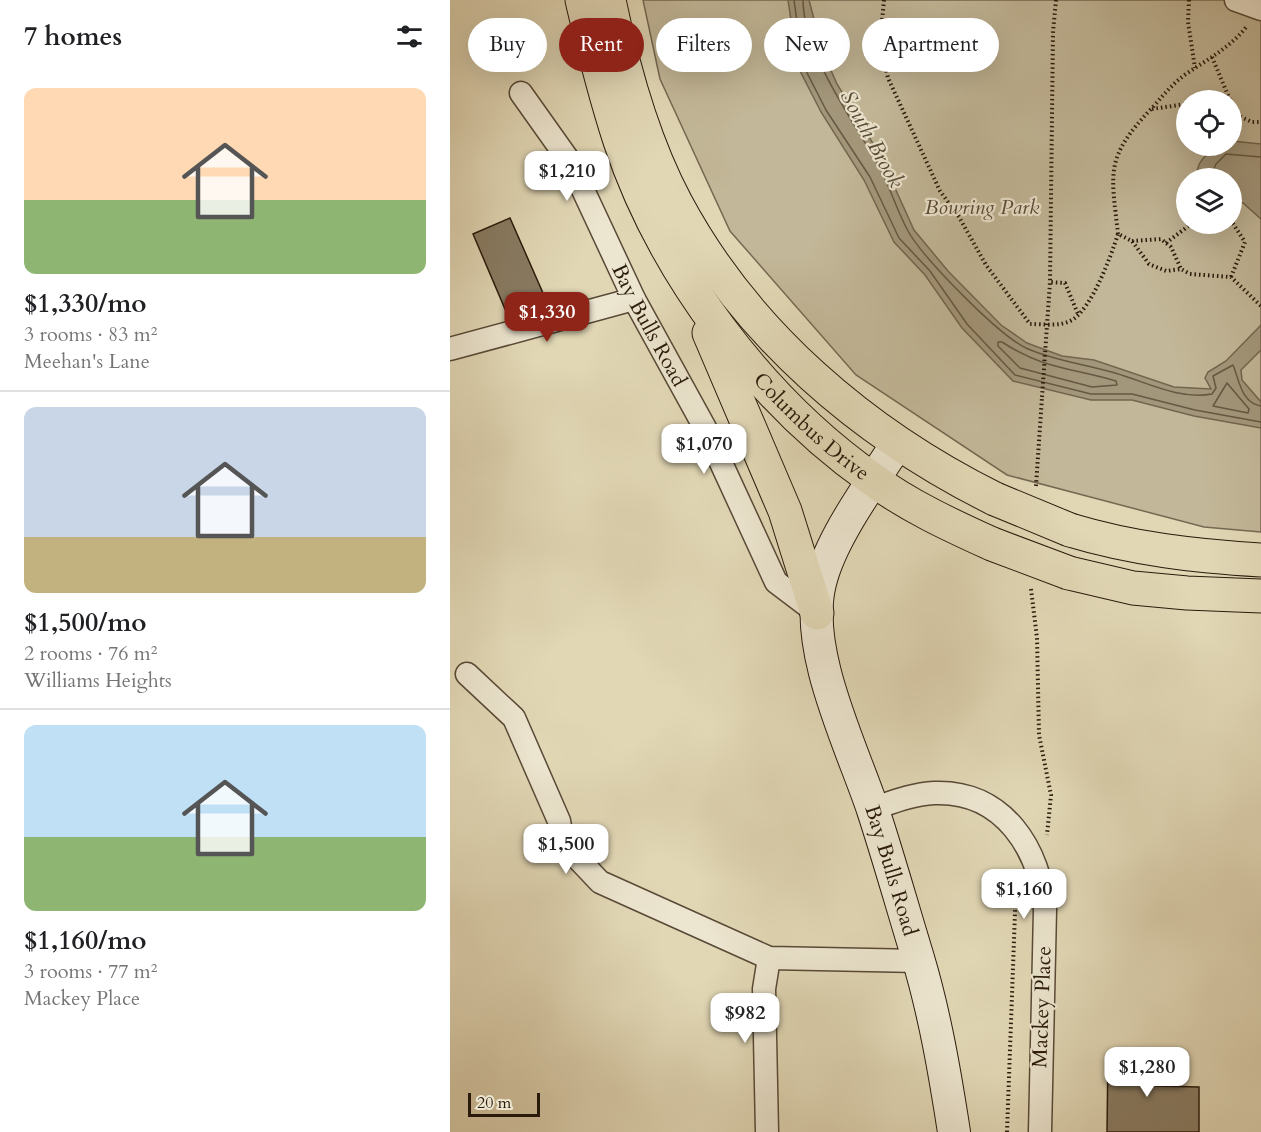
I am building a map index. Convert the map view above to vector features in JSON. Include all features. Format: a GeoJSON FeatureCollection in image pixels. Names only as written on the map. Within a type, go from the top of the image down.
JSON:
{"type":"FeatureCollection","features":[{"type":"Feature","properties":{"kind":"main road","name":"Columbus Drive"},"geometry":{"type":"LineString","coordinates":[[582,0],[595,56],[620,142],[641,193],[667,245],[695,292],[736,352],[832,450],[873,480],[927,514],[992,544],[1069,573],[1133,588],[1261,596]]}},
{"type":"Feature","properties":{"kind":"main road","name":"Columbus Drive"},"geometry":{"type":"LineString","coordinates":[[609,0],[630,83],[648,139],[676,202],[700,242],[776,341],[897,444],[941,472],[996,499],[1070,530],[1115,543],[1156,550],[1261,560]]}},
{"type":"Feature","properties":{"kind":"main road"},"geometry":{"type":"LineString","coordinates":[[695,292],[713,346],[763,456],[793,531],[817,613]]}},
{"type":"Feature","properties":{"kind":"street"},"geometry":{"type":"LineString","coordinates":[[1236,0],[1261,9]]}},
{"type":"Feature","properties":{"kind":"street","name":"Bay Bulls Road"},"geometry":{"type":"LineString","coordinates":[[521,93],[570,162],[634,299],[705,428],[776,582],[817,613]]}},
{"type":"Feature","properties":{"kind":"street"},"geometry":{"type":"LineString","coordinates":[[450,349],[634,299]]}},
{"type":"Feature","properties":{"kind":"street","name":"Bay Bulls Road"},"geometry":{"type":"LineString","coordinates":[[897,444],[845,526],[820,582],[817,613],[822,657],[839,718],[872,809],[919,961],[944,1066],[954,1132]]}},
{"type":"Feature","properties":{"kind":"street"},"geometry":{"type":"LineString","coordinates":[[468,674],[514,718],[559,821],[564,843],[600,882],[769,958],[919,961]]}},
{"type":"Feature","properties":{"kind":"street","name":"Mackey Place"},"geometry":{"type":"LineString","coordinates":[[872,809],[916,794],[937,792],[961,796],[985,805],[1005,818],[1019,832],[1030,850],[1043,887],[1045,910],[1040,1132]]}},
{"type":"Feature","properties":{"kind":"street"},"geometry":{"type":"LineString","coordinates":[[766,1132],[764,988],[769,958]]}},
{"type":"Feature","properties":{"kind":"path"},"geometry":{"type":"LineString","coordinates":[[884,0],[880,43],[888,78],[940,190],[959,217],[986,265],[1030,324],[1056,324],[1071,321],[1078,315],[1106,272],[1118,234],[1112,176],[1119,149],[1133,126],[1172,84],[1232,43],[1261,9]]}},
{"type":"Feature","properties":{"kind":"path"},"geometry":{"type":"LineString","coordinates":[[1042,397],[1050,282],[1053,32],[1056,0]]}},
{"type":"Feature","properties":{"kind":"path"},"geometry":{"type":"LineString","coordinates":[[1189,0],[1188,22],[1195,68]]}},
{"type":"Feature","properties":{"kind":"path"},"geometry":{"type":"LineString","coordinates":[[1212,57],[1226,90]]}},
{"type":"Feature","properties":{"kind":"path"},"geometry":{"type":"LineString","coordinates":[[1150,109],[1176,105]]}},
{"type":"Feature","properties":{"kind":"path"},"geometry":{"type":"LineString","coordinates":[[1242,118],[1252,122],[1261,122]]}},
{"type":"Feature","properties":{"kind":"path"},"geometry":{"type":"LineString","coordinates":[[1118,234],[1132,241],[1149,264],[1166,271],[1181,269]]}},
{"type":"Feature","properties":{"kind":"path"},"geometry":{"type":"LineString","coordinates":[[1166,243],[1178,234]]}},
{"type":"Feature","properties":{"kind":"path"},"geometry":{"type":"LineString","coordinates":[[1231,277],[1245,242],[1240,234]]}},
{"type":"Feature","properties":{"kind":"path"},"geometry":{"type":"LineString","coordinates":[[1132,241],[1154,238],[1166,243],[1171,247],[1181,269],[1190,274],[1231,277],[1261,306]]}},
{"type":"Feature","properties":{"kind":"path"},"geometry":{"type":"LineString","coordinates":[[1050,282],[1065,283],[1078,315]]}},
{"type":"Feature","properties":{"kind":"path"},"geometry":{"type":"LineString","coordinates":[[1031,592],[1037,638],[1039,735],[1052,795],[1046,842]]}},
{"type":"Feature","properties":{"kind":"path"},"geometry":{"type":"LineString","coordinates":[[1007,1132],[1016,880]]}},
{"type":"Feature","properties":{"kind":"green space","name":"Bowring Park"},"geometry":{"type":"Polygon","coordinates":[[[643,0],[1261,0],[1261,532],[1204,527],[1007,475],[856,375],[730,231],[658,72],[752,72],[752,18],[656,18],[656,60],[643,0]]]}},
{"type":"Feature","properties":{"kind":"water"},"geometry":{"type":"Polygon","coordinates":[[[788,0],[809,0],[814,18],[791,18],[788,0]]]}},
{"type":"Feature","properties":{"kind":"water"},"geometry":{"type":"Polygon","coordinates":[[[801,72],[832,72],[880,155],[914,230],[948,271],[1001,325],[1027,343],[1062,356],[1094,360],[1174,387],[1211,389],[1205,378],[1208,372],[1226,361],[1261,325],[1261,350],[1241,370],[1242,380],[1261,402],[1261,428],[1194,416],[1132,400],[1091,400],[1013,381],[962,328],[925,275],[894,242],[864,180],[821,112],[801,72]]]}},
{"type":"Feature","properties":{"kind":"water"},"geometry":{"type":"Polygon","coordinates":[[[1242,142],[1261,144],[1261,219],[1242,203],[1242,168],[1198,168],[1206,156],[1242,156],[1242,142]]]}},
{"type":"Feature","properties":{"kind":"building"},"geometry":{"type":"Polygon","coordinates":[[[510,218],[543,293],[505,309],[473,234],[510,218]]]}},
{"type":"Feature","properties":{"kind":"building"},"geometry":{"type":"Polygon","coordinates":[[[1108,1053],[1156,1053],[1156,1086],[1199,1087],[1199,1132],[1107,1132],[1108,1053]]]}},
{"type":"Feature","properties":{"kind":"water label","name":"South Brook"},"geometry":{"type":"Point","coordinates":[872,139]}}]}
